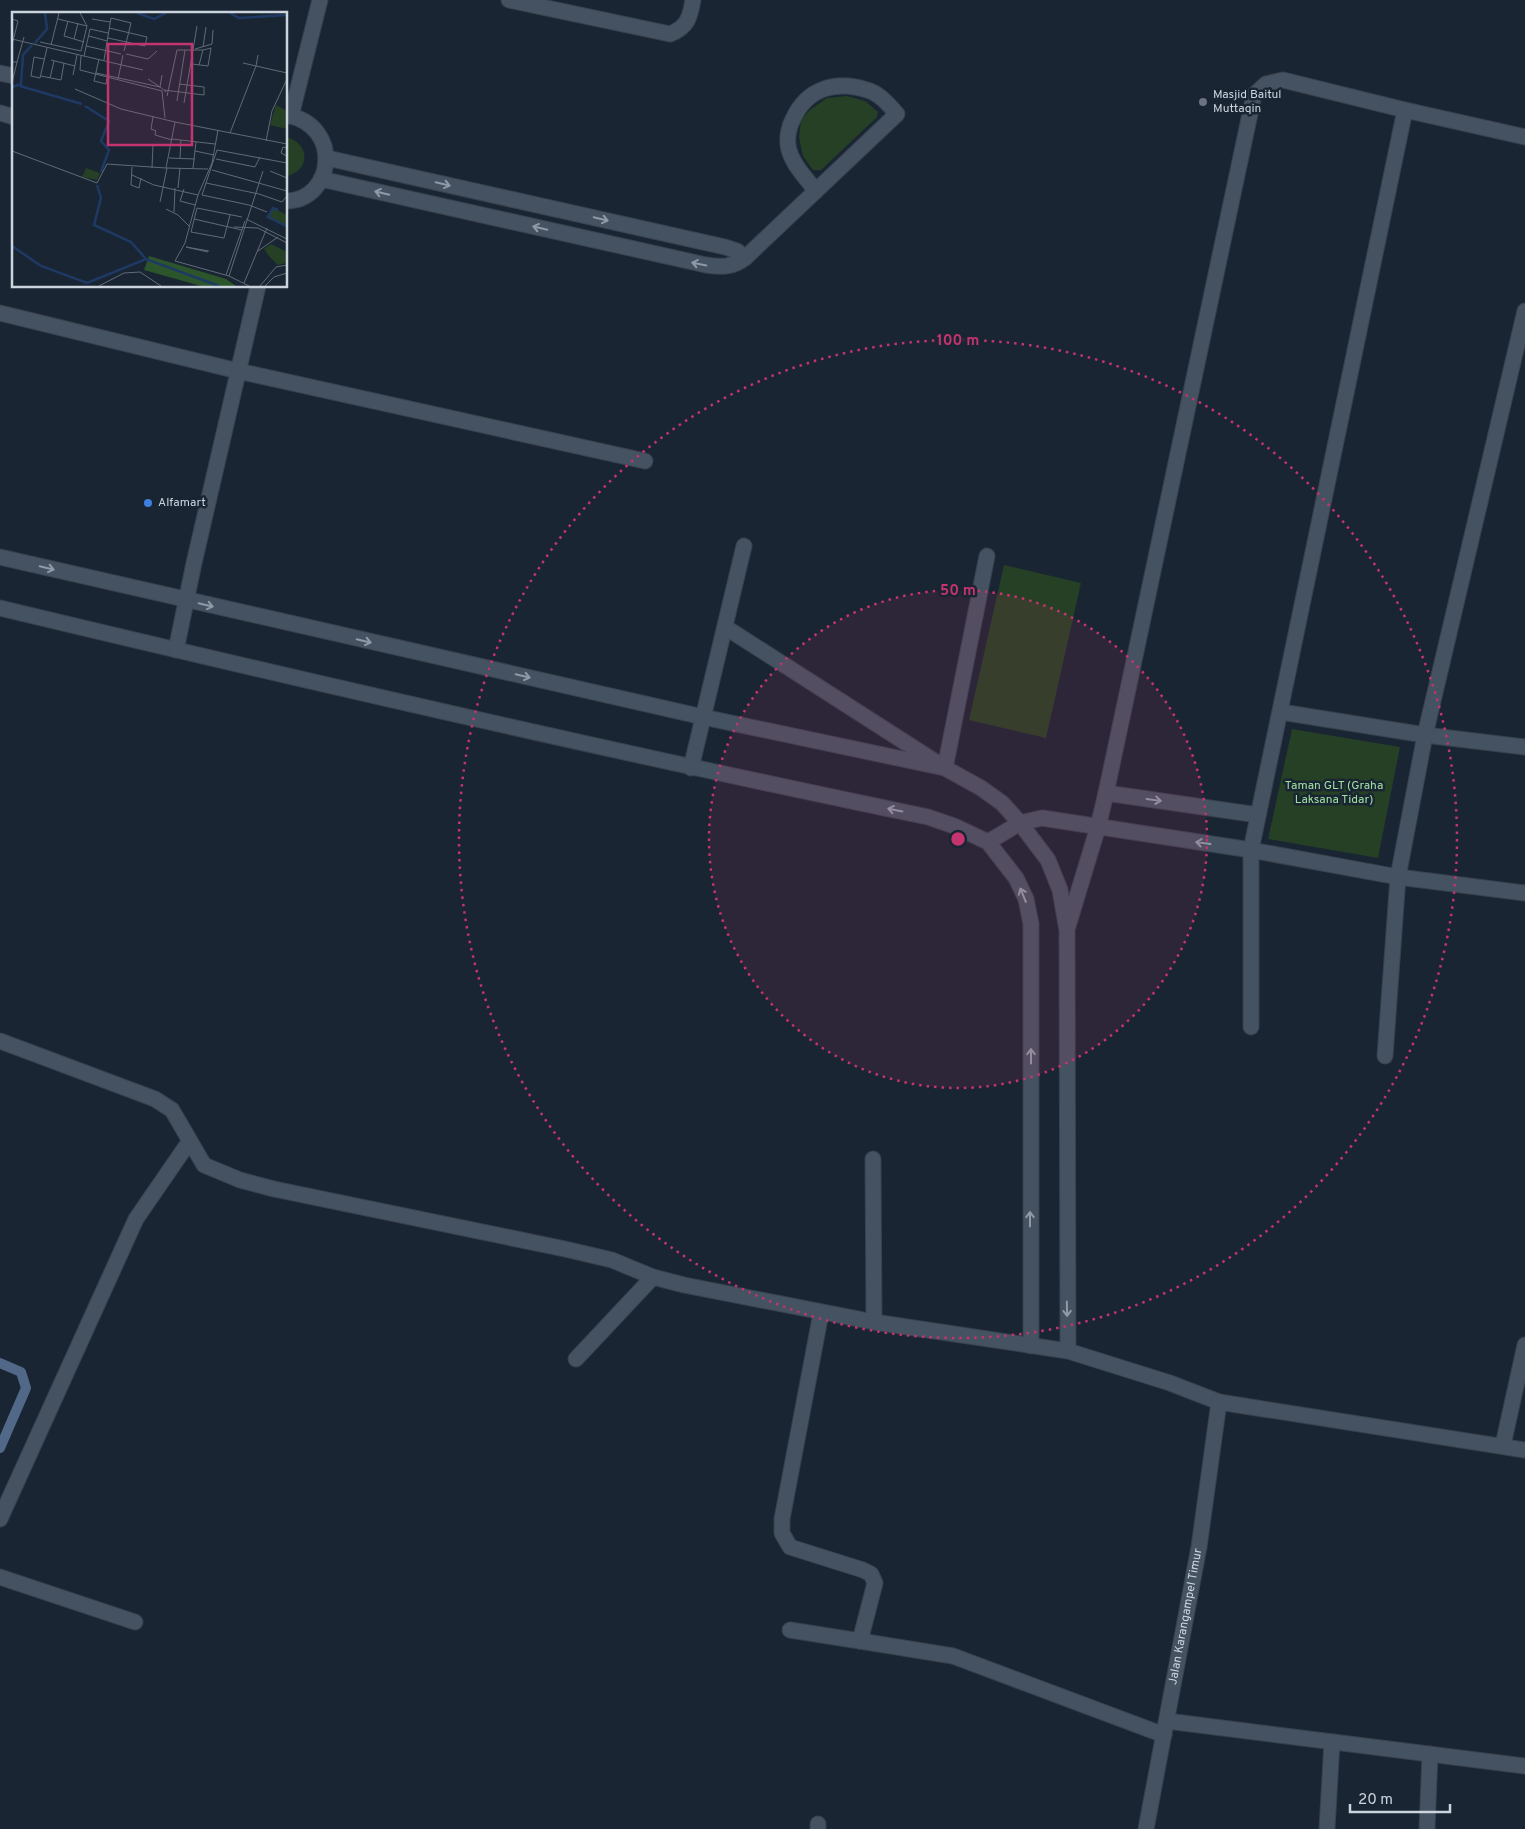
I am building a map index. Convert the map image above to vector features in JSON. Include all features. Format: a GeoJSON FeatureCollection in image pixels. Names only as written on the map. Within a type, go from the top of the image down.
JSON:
{"type":"FeatureCollection","features":[{"type":"Feature","properties":{"kind":"street"},"geometry":{"type":"LineString","coordinates":[[288,201],[304,196],[314,189],[326,169],[327,158],[324,144],[318,132],[308,123],[289,116],[320,0]]}},
{"type":"Feature","properties":{"kind":"street"},"geometry":{"type":"LineString","coordinates":[[508,0],[670,34],[681,30],[690,18],[693,0]]}},
{"type":"Feature","properties":{"kind":"street"},"geometry":{"type":"LineString","coordinates":[[1067,930],[1098,827],[1106,793],[1254,95],[1266,84],[1283,80],[1525,137]]}},
{"type":"Feature","properties":{"kind":"street"},"geometry":{"type":"LineString","coordinates":[[321,179],[722,267],[738,264],[745,258],[816,191],[897,114],[882,98],[868,90],[842,86],[827,88],[812,94],[798,108],[790,124],[788,145],[795,164],[816,191]]}},
{"type":"Feature","properties":{"kind":"street"},"geometry":{"type":"LineString","coordinates":[[1251,1027],[1251,850],[1405,110]]}},
{"type":"Feature","properties":{"kind":"street"},"geometry":{"type":"LineString","coordinates":[[327,158],[726,247],[737,251],[745,258]]}},
{"type":"Feature","properties":{"kind":"street"},"geometry":{"type":"LineString","coordinates":[[176,650],[258,288]]}},
{"type":"Feature","properties":{"kind":"street"},"geometry":{"type":"LineString","coordinates":[[1385,1056],[1398,877],[1425,735],[1521,351],[1525,311]]}},
{"type":"Feature","properties":{"kind":"street"},"geometry":{"type":"LineString","coordinates":[[0,313],[238,371],[645,461]]}},
{"type":"Feature","properties":{"kind":"street"},"geometry":{"type":"LineString","coordinates":[[691,768],[744,546]]}},
{"type":"Feature","properties":{"kind":"street"},"geometry":{"type":"LineString","coordinates":[[945,768],[987,556]]}},
{"type":"Feature","properties":{"kind":"street"},"geometry":{"type":"LineString","coordinates":[[0,557],[186,601],[703,717],[945,768]]}},
{"type":"Feature","properties":{"kind":"street"},"geometry":{"type":"LineString","coordinates":[[0,608],[691,768],[928,817],[954,826],[988,842],[1016,878],[1026,899],[1031,924],[1031,1346]]}},
{"type":"Feature","properties":{"kind":"street"},"geometry":{"type":"LineString","coordinates":[[726,627],[1002,803],[1020,822],[1048,860],[1060,890],[1067,930],[1068,1351]]}},
{"type":"Feature","properties":{"kind":"street"},"geometry":{"type":"LineString","coordinates":[[1281,712],[1425,735],[1525,747]]}},
{"type":"Feature","properties":{"kind":"street"},"geometry":{"type":"LineString","coordinates":[[1106,793],[1258,815]]}},
{"type":"Feature","properties":{"kind":"street"},"geometry":{"type":"LineString","coordinates":[[988,842],[1020,822],[1042,818],[1251,850],[1398,877],[1525,893]]}},
{"type":"Feature","properties":{"kind":"street"},"geometry":{"type":"LineString","coordinates":[[0,1041],[155,1099],[172,1110],[204,1165],[240,1180],[274,1190],[565,1248],[612,1260],[653,1277],[684,1286],[874,1322],[1068,1351],[1170,1383],[1220,1402],[1525,1450]]}},
{"type":"Feature","properties":{"kind":"street"},"geometry":{"type":"LineString","coordinates":[[0,1519],[136,1219],[189,1142]]}},
{"type":"Feature","properties":{"kind":"street"},"geometry":{"type":"LineString","coordinates":[[874,1159],[874,1322]]}},
{"type":"Feature","properties":{"kind":"street"},"geometry":{"type":"LineString","coordinates":[[576,1359],[653,1277]]}},
{"type":"Feature","properties":{"kind":"street"},"geometry":{"type":"LineString","coordinates":[[821,1312],[782,1519],[782,1533],[790,1547],[871,1574],[875,1584],[860,1641]]}},
{"type":"Feature","properties":{"kind":"street"},"geometry":{"type":"LineString","coordinates":[[1503,1446],[1525,1345]]}},
{"type":"Feature","properties":{"kind":"street","name":"Jalan Karangampel Timur"},"geometry":{"type":"LineString","coordinates":[[1146,1829],[1199,1547],[1220,1402]]}},
{"type":"Feature","properties":{"kind":"street"},"geometry":{"type":"LineString","coordinates":[[0,1577],[135,1622]]}},
{"type":"Feature","properties":{"kind":"street"},"geometry":{"type":"LineString","coordinates":[[790,1630],[953,1656],[1166,1728],[1332,1742],[1525,1766]]}},
{"type":"Feature","properties":{"kind":"street"},"geometry":{"type":"LineString","coordinates":[[1327,1829],[1332,1742]]}},
{"type":"Feature","properties":{"kind":"street"},"geometry":{"type":"LineString","coordinates":[[1427,1829],[1430,1754]]}},
{"type":"Feature","properties":{"kind":"green space"},"geometry":{"type":"Polygon","coordinates":[[[847,96],[865,101],[878,112],[877,117],[821,170],[813,170],[803,156],[799,137],[801,120],[810,110],[827,98],[847,96]]]}},
{"type":"Feature","properties":{"kind":"green space"},"geometry":{"type":"Polygon","coordinates":[[[288,138],[294,140],[303,150],[304,163],[295,173],[288,176],[288,138]]]}},
{"type":"Feature","properties":{"kind":"green space"},"geometry":{"type":"Polygon","coordinates":[[[1004,565],[1081,583],[1046,738],[969,720],[1004,565]]]}},
{"type":"Feature","properties":{"kind":"green space","name":"Taman GLT (Graha Laksana Tidar)"},"geometry":{"type":"Polygon","coordinates":[[[1292,729],[1400,747],[1378,858],[1268,839],[1292,729]]]}},
{"type":"Feature","properties":{"kind":"waterway"},"geometry":{"type":"LineString","coordinates":[[0,1363],[21,1372],[26,1388],[0,1448]]}},
{"type":"Feature","properties":{"kind":"place","name":"Masjid Baitul Muttaqin"},"geometry":{"type":"Point","coordinates":[1203,102]}},
{"type":"Feature","properties":{"kind":"place","name":"Alfamart"},"geometry":{"type":"Point","coordinates":[148,503]}}]}
